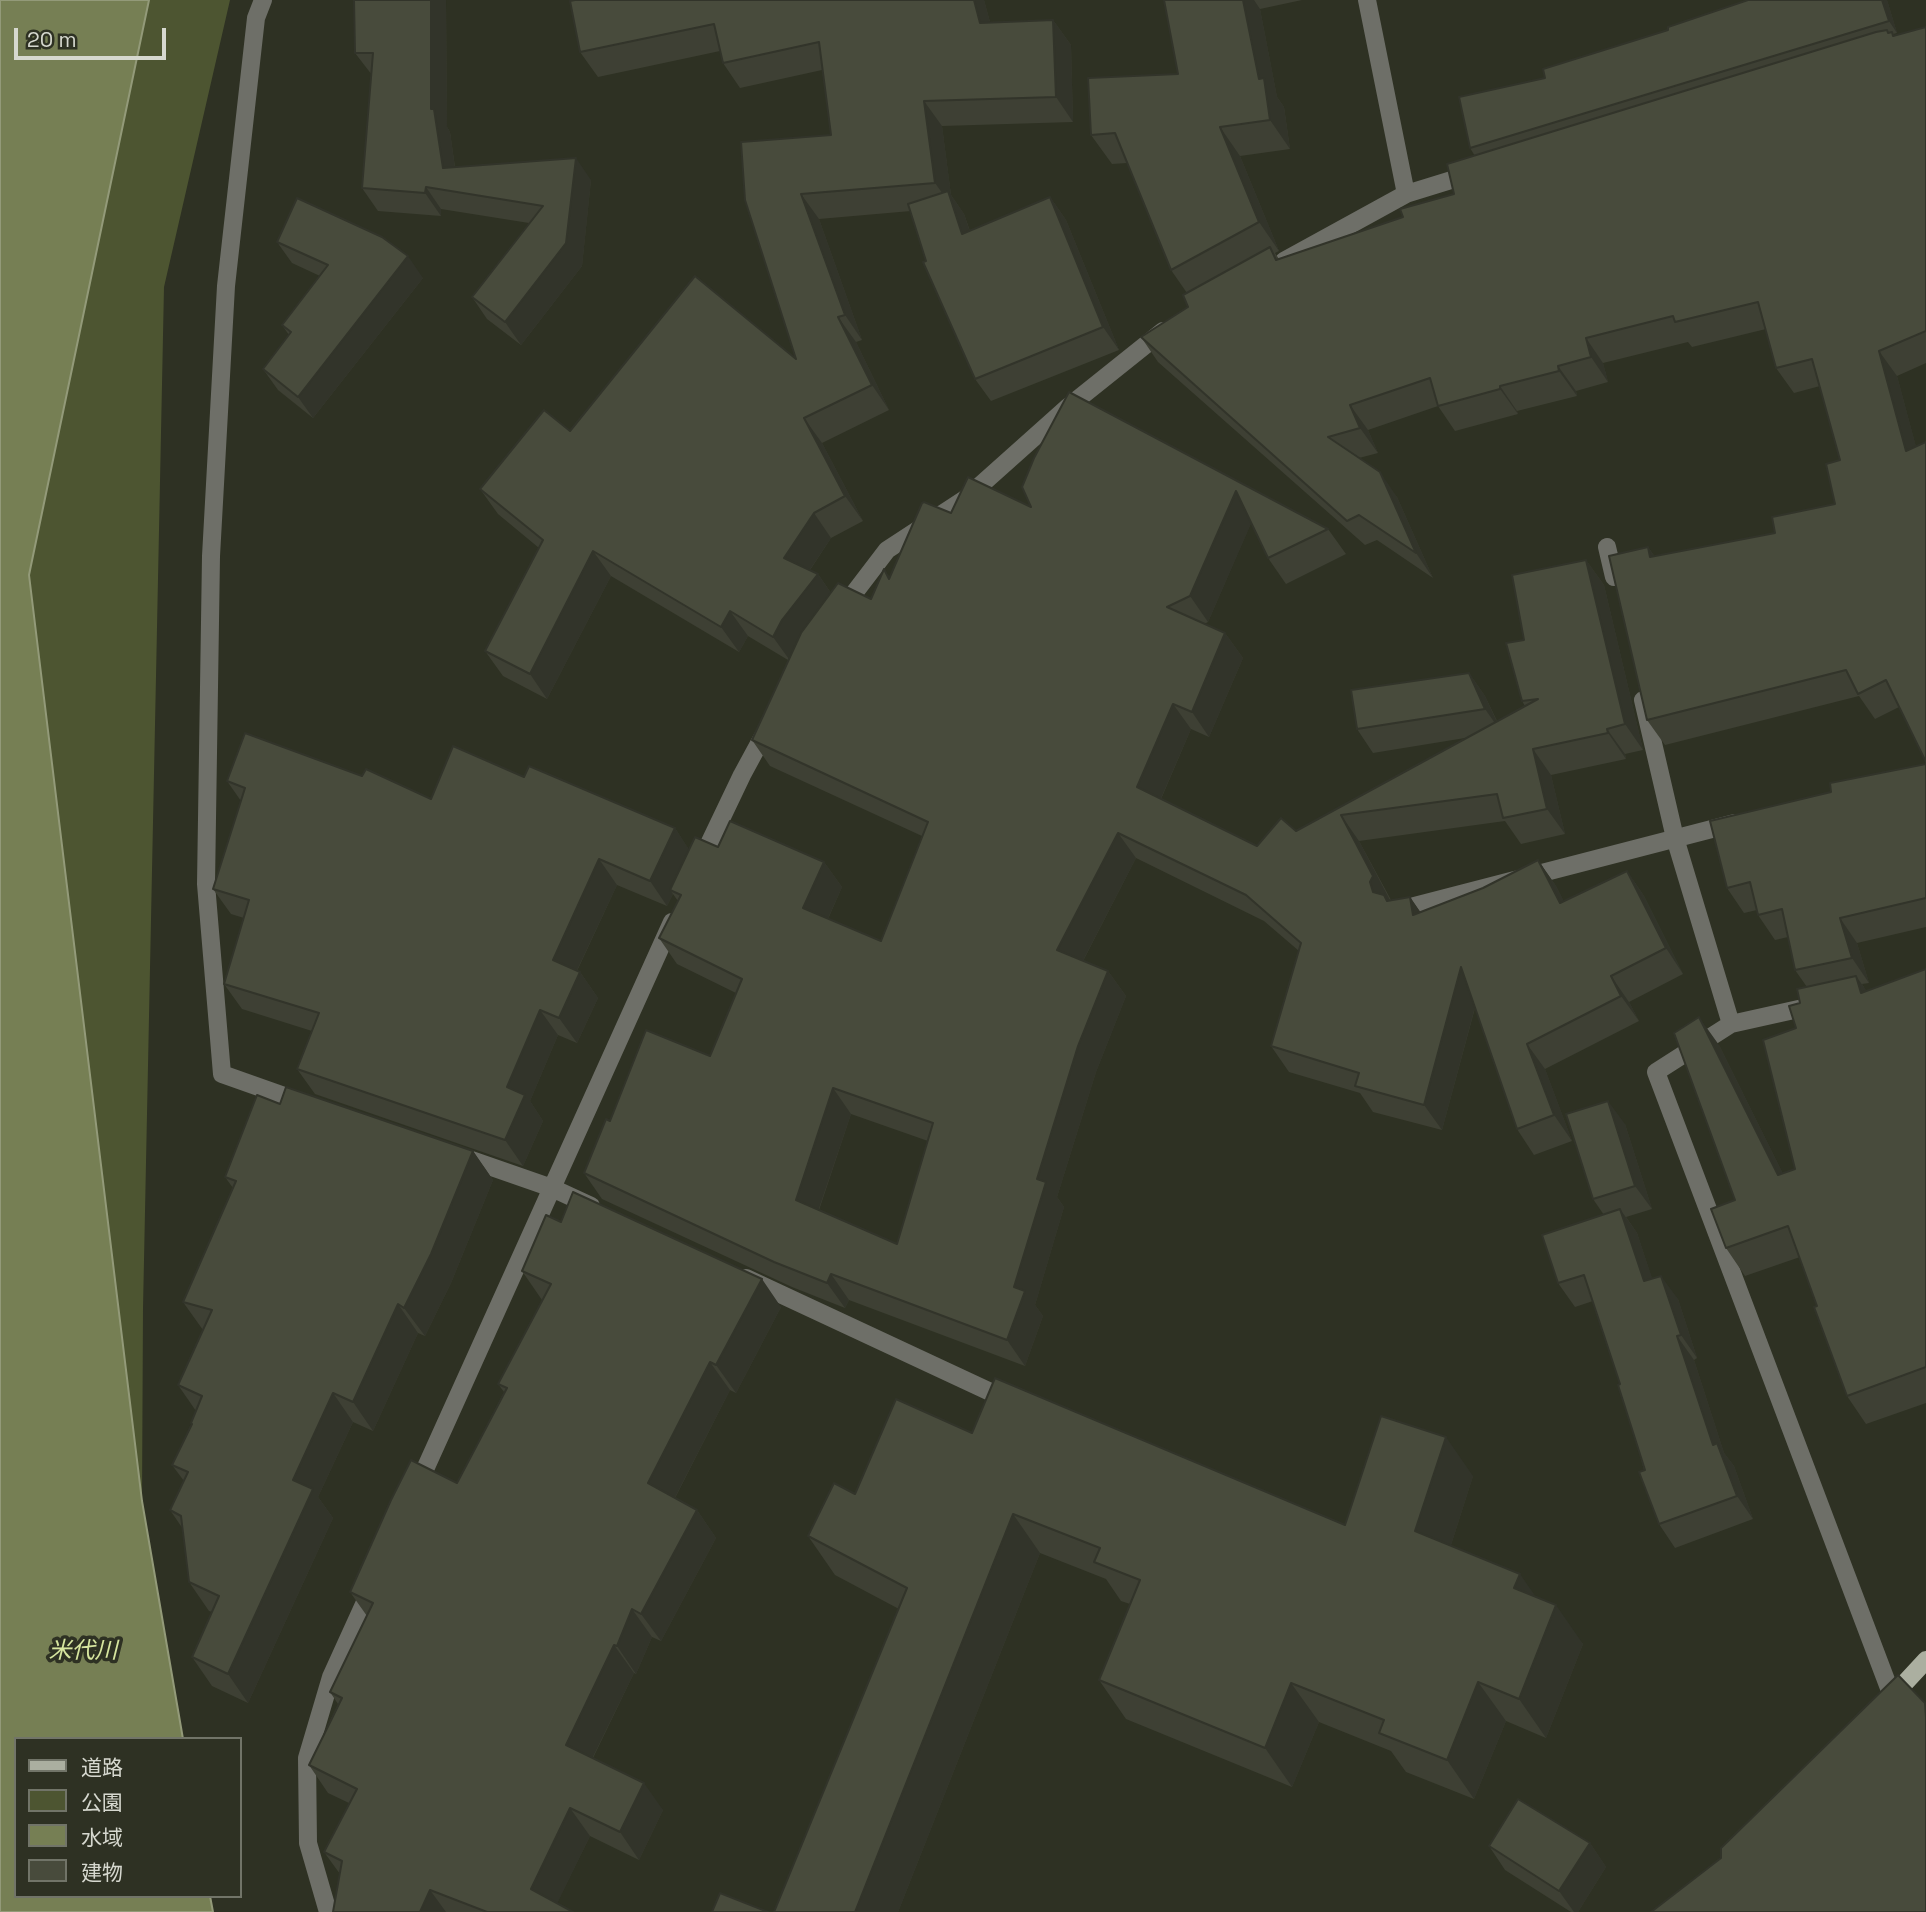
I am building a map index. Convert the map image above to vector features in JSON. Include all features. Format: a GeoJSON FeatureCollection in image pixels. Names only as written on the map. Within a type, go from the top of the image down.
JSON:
{"type":"FeatureCollection","features":[{"type":"Feature","properties":{"kind":"main road"},"geometry":{"type":"LineString","coordinates":[[1874,1716],[1926,1660]]}},
{"type":"Feature","properties":{"kind":"street"},"geometry":{"type":"LineString","coordinates":[[263,0],[256,18],[226,286],[211,556],[206,884],[222,1074],[315,1106]]}},
{"type":"Feature","properties":{"kind":"street"},"geometry":{"type":"LineString","coordinates":[[1367,0],[1406,194]]}},
{"type":"Feature","properties":{"kind":"street"},"geometry":{"type":"LineString","coordinates":[[1272,267],[1406,194],[1495,167]]}},
{"type":"Feature","properties":{"kind":"street"},"geometry":{"type":"LineString","coordinates":[[833,621],[887,550],[965,499],[1068,407],[1175,321]]}},
{"type":"Feature","properties":{"kind":"street"},"geometry":{"type":"LineString","coordinates":[[1607,547],[1620,600]]}},
{"type":"Feature","properties":{"kind":"street"},"geometry":{"type":"LineString","coordinates":[[1638,679],[1675,838],[1731,1024]]}},
{"type":"Feature","properties":{"kind":"street"},"geometry":{"type":"LineString","coordinates":[[694,875],[742,775],[779,708]]}},
{"type":"Feature","properties":{"kind":"street"},"geometry":{"type":"LineString","coordinates":[[1399,909],[1754,818]]}},
{"type":"Feature","properties":{"kind":"street"},"geometry":{"type":"LineString","coordinates":[[410,1501],[682,900]]}},
{"type":"Feature","properties":{"kind":"street"},"geometry":{"type":"LineString","coordinates":[[1834,1002],[1731,1024],[1656,1072],[1892,1696]]}},
{"type":"Feature","properties":{"kind":"street"},"geometry":{"type":"LineString","coordinates":[[447,1152],[552,1188],[602,1211]]}},
{"type":"Feature","properties":{"kind":"street"},"geometry":{"type":"LineString","coordinates":[[726,1269],[999,1396]]}},
{"type":"Feature","properties":{"kind":"street"},"geometry":{"type":"LineString","coordinates":[[328,1912],[308,1843],[307,1758],[331,1676],[376,1576]]}},
{"type":"Feature","properties":{"kind":"green space"},"geometry":{"type":"Polygon","coordinates":[[[149,0],[230,0],[164,287],[143,1308],[142,1501],[29,575],[149,0]]]}},
{"type":"Feature","properties":{"kind":"water","name":"米代川"},"geometry":{"type":"Polygon","coordinates":[[[0,0],[149,0],[29,575],[142,1501],[183,1737],[14,1737],[14,1898],[210,1898],[213,1912],[0,1912],[0,0]]]}},
{"type":"Feature","properties":{"kind":"building"},"geometry":{"type":"Polygon","coordinates":[[[354,0],[431,0],[431,109],[434,109],[443,168],[576,158],[566,243],[505,322],[472,297],[543,206],[426,187],[425,193],[362,188],[373,53],[355,53],[354,0]]]}},
{"type":"Feature","properties":{"kind":"building"},"geometry":{"type":"Polygon","coordinates":[[[974,0],[980,23],[1053,20],[1056,97],[924,101],[935,183],[801,194],[845,315],[838,317],[872,385],[804,418],[845,496],[814,513],[784,558],[818,574],[782,620],[773,637],[730,611],[721,627],[593,551],[530,674],[485,651],[543,540],[480,489],[544,410],[570,431],[695,276],[796,359],[745,200],[741,142],[831,135],[819,42],[723,63],[714,24],[580,52],[570,1],[974,0]]]}},
{"type":"Feature","properties":{"kind":"building"},"geometry":{"type":"Polygon","coordinates":[[[1164,0],[1243,0],[1259,79],[1264,78],[1270,120],[1220,127],[1259,222],[1171,270],[1115,133],[1091,135],[1088,78],[1178,74],[1164,0]]]}},
{"type":"Feature","properties":{"kind":"building"},"geometry":{"type":"Polygon","coordinates":[[[1748,0],[1882,0],[1889,21],[1470,148],[1459,97],[1545,78],[1543,69],[1668,30],[1668,27],[1748,0]]]}},
{"type":"Feature","properties":{"kind":"building"},"geometry":{"type":"Polygon","coordinates":[[[1926,27],[1926,331],[1879,351],[1906,451],[1926,442],[1926,762],[1886,680],[1858,694],[1846,670],[1647,720],[1609,556],[1648,547],[1650,557],[1775,533],[1772,517],[1835,504],[1826,464],[1840,460],[1812,359],[1776,368],[1758,302],[1675,322],[1673,316],[1586,338],[1591,357],[1558,366],[1559,371],[1438,406],[1430,378],[1350,405],[1360,428],[1328,437],[1380,472],[1416,553],[1359,515],[1347,521],[1141,337],[1188,307],[1183,295],[1270,247],[1276,260],[1403,217],[1400,209],[1454,194],[1447,164],[1876,32],[1887,30],[1888,33],[1892,32],[1893,36],[1926,27]]]}},
{"type":"Feature","properties":{"kind":"building"},"geometry":{"type":"Polygon","coordinates":[[[948,191],[962,234],[1050,197],[1103,327],[975,379],[923,262],[926,261],[908,204],[948,191]]]}},
{"type":"Feature","properties":{"kind":"building"},"geometry":{"type":"Polygon","coordinates":[[[297,198],[382,237],[408,256],[298,397],[263,369],[291,332],[282,325],[328,265],[277,242],[297,198]]]}},
{"type":"Feature","properties":{"kind":"building"},"geometry":{"type":"Polygon","coordinates":[[[1069,392],[1328,529],[1268,558],[1236,491],[1190,596],[1167,607],[1225,633],[1192,712],[1173,704],[1137,787],[1257,846],[1281,818],[1296,831],[1538,699],[1522,701],[1506,643],[1524,640],[1512,575],[1586,560],[1625,724],[1607,729],[1608,733],[1533,749],[1547,809],[1503,818],[1497,794],[1341,815],[1373,876],[1370,882],[1373,892],[1384,895],[1387,901],[1410,897],[1413,915],[1483,888],[1538,860],[1560,903],[1627,871],[1666,948],[1611,976],[1621,996],[1527,1044],[1554,1115],[1517,1129],[1461,967],[1424,1105],[1355,1086],[1359,1073],[1271,1046],[1301,943],[1246,895],[1118,833],[1057,950],[1108,971],[1078,1046],[1037,1179],[1046,1182],[1014,1287],[1025,1291],[1007,1340],[831,1274],[827,1283],[774,1262],[584,1173],[606,1119],[610,1121],[646,1030],[710,1056],[742,979],[659,938],[681,895],[670,890],[695,837],[718,847],[730,821],[824,862],[803,908],[881,941],[928,822],[752,740],[801,633],[838,583],[871,599],[884,569],[889,579],[922,503],[951,513],[968,477],[1031,507],[1022,487],[1034,458],[1069,392]],[[833,1088],[796,1200],[897,1244],[933,1123],[833,1088]]]}},
{"type":"Feature","properties":{"kind":"building"},"geometry":{"type":"Polygon","coordinates":[[[1469,673],[1485,709],[1357,729],[1351,690],[1469,673]]]}},
{"type":"Feature","properties":{"kind":"building"},"geometry":{"type":"Polygon","coordinates":[[[245,733],[362,776],[366,769],[431,799],[453,746],[524,777],[529,766],[675,828],[650,881],[599,859],[553,960],[580,972],[559,1018],[540,1010],[507,1087],[525,1095],[505,1140],[297,1069],[319,1013],[224,984],[249,900],[213,889],[245,788],[227,781],[245,733]]]}},
{"type":"Feature","properties":{"kind":"building"},"geometry":{"type":"Polygon","coordinates":[[[1926,764],[1926,898],[1840,918],[1852,958],[1795,970],[1782,909],[1758,915],[1750,882],[1727,888],[1710,821],[1831,792],[1830,783],[1926,764]]]}},
{"type":"Feature","properties":{"kind":"building"},"geometry":{"type":"Polygon","coordinates":[[[1926,969],[1926,1367],[1847,1396],[1788,1226],[1726,1248],[1711,1209],[1735,1200],[1674,1033],[1699,1017],[1778,1175],[1795,1169],[1763,1040],[1796,1028],[1789,1006],[1800,1003],[1797,989],[1856,976],[1861,993],[1926,969]]]}},
{"type":"Feature","properties":{"kind":"building"},"geometry":{"type":"Polygon","coordinates":[[[286,1087],[473,1151],[431,1254],[404,1308],[398,1304],[353,1402],[333,1393],[293,1480],[313,1489],[228,1674],[192,1657],[219,1596],[189,1582],[181,1516],[170,1510],[188,1472],[172,1465],[202,1396],[178,1385],[212,1310],[183,1302],[236,1181],[225,1177],[257,1095],[280,1104],[286,1087]]]}},
{"type":"Feature","properties":{"kind":"building"},"geometry":{"type":"Polygon","coordinates":[[[1608,1101],[1635,1186],[1593,1199],[1566,1114],[1608,1101]]]}},
{"type":"Feature","properties":{"kind":"building"},"geometry":{"type":"Polygon","coordinates":[[[573,1192],[762,1279],[716,1365],[710,1362],[648,1483],[697,1510],[641,1614],[632,1609],[617,1646],[614,1645],[566,1745],[644,1783],[620,1832],[570,1808],[531,1889],[573,1912],[487,1912],[430,1890],[420,1912],[333,1912],[342,1861],[324,1852],[357,1789],[309,1765],[342,1698],[330,1692],[373,1603],[350,1592],[411,1460],[457,1483],[507,1388],[498,1384],[551,1284],[522,1271],[546,1215],[561,1222],[573,1192]]]}},
{"type":"Feature","properties":{"kind":"building"},"geometry":{"type":"Polygon","coordinates":[[[1620,1209],[1644,1281],[1661,1276],[1681,1335],[1677,1336],[1713,1445],[1717,1443],[1737,1496],[1659,1524],[1639,1472],[1645,1470],[1584,1275],[1558,1283],[1542,1235],[1620,1209]]]}},
{"type":"Feature","properties":{"kind":"building"},"geometry":{"type":"Polygon","coordinates":[[[995,1378],[1345,1525],[1381,1416],[1446,1437],[1415,1531],[1520,1574],[1514,1588],[1556,1605],[1519,1699],[1478,1682],[1447,1760],[1379,1733],[1384,1720],[1291,1683],[1265,1748],[1099,1680],[1140,1580],[1094,1562],[1100,1548],[1013,1514],[855,1912],[774,1912],[907,1588],[808,1536],[834,1483],[855,1494],[896,1399],[972,1433],[995,1378]]]}},
{"type":"Feature","properties":{"kind":"building"},"geometry":{"type":"Polygon","coordinates":[[[1898,1675],[1925,1703],[1926,1912],[1651,1912],[1721,1858],[1721,1848],[1898,1675]]]}},
{"type":"Feature","properties":{"kind":"building"},"geometry":{"type":"Polygon","coordinates":[[[1518,1799],[1590,1843],[1559,1891],[1489,1846],[1518,1799]]]}},
{"type":"Feature","properties":{"kind":"building"},"geometry":{"type":"Polygon","coordinates":[[[720,1893],[768,1912],[712,1912],[720,1893]]]}}]}
